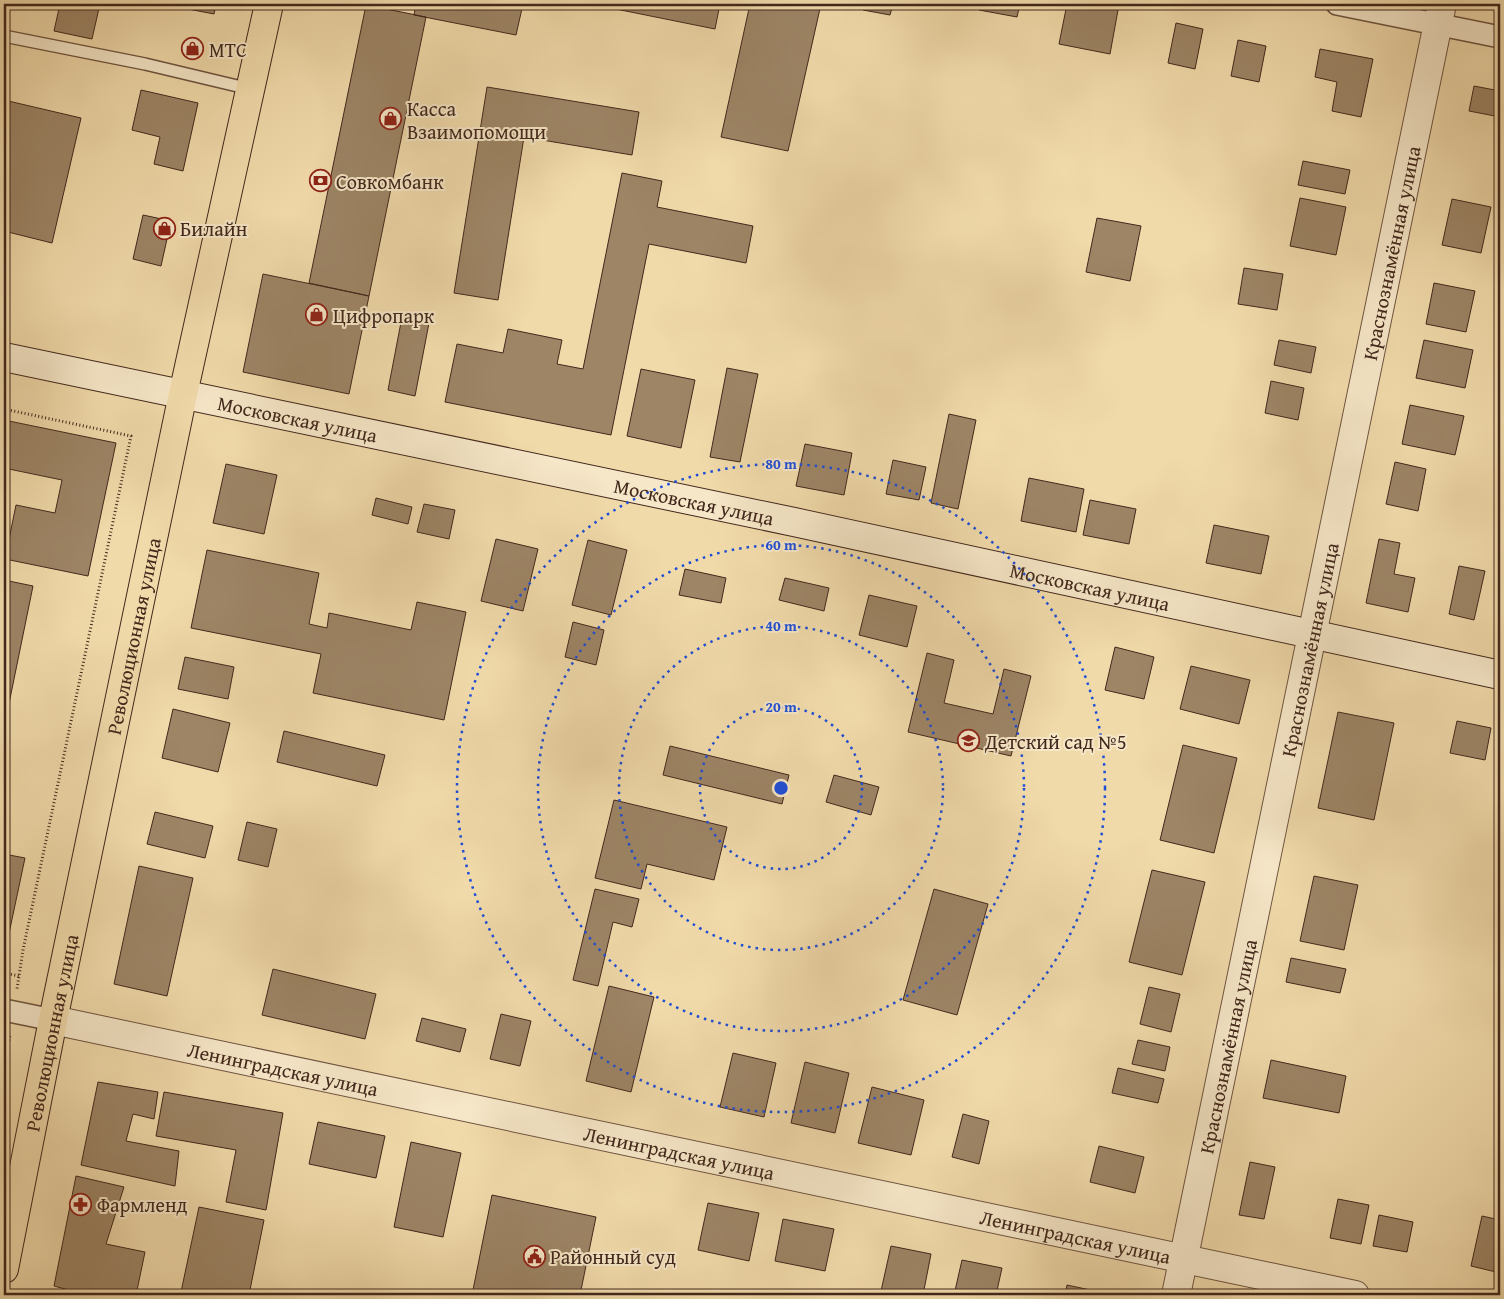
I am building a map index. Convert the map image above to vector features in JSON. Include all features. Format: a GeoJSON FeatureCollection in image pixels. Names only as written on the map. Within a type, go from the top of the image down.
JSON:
{"type":"FeatureCollection","features":[{"type":"Feature","properties":{"kind":"main road","name":"Революционная улица"},"geometry":{"type":"LineString","coordinates":[[4,1269],[53,1020],[183,394],[269,4]]}},
{"type":"Feature","properties":{"kind":"street"},"geometry":{"type":"LineString","coordinates":[[1337,4],[1440,14],[1500,37]]}},
{"type":"Feature","properties":{"kind":"street","name":"Краснознамённая улица"},"geometry":{"type":"LineString","coordinates":[[1176,1295],[1440,14]]}},
{"type":"Feature","properties":{"kind":"street","name":"Московская улица"},"geometry":{"type":"LineString","coordinates":[[4,356],[794,522],[1500,675]]}},
{"type":"Feature","properties":{"kind":"street","name":"Ленинградская улица"},"geometry":{"type":"LineString","coordinates":[[9,1011],[1355,1295]]}},
{"type":"Feature","properties":{"kind":"lane"},"geometry":{"type":"LineString","coordinates":[[4,36],[145,64],[250,89]]}},
{"type":"Feature","properties":{"kind":"path"},"geometry":{"type":"LineString","coordinates":[[4,409],[131,436],[25,941],[20,976],[9,1011],[4,1068]]}},
{"type":"Feature","properties":{"kind":"path"},"geometry":{"type":"LineString","coordinates":[[4,973],[20,976]]}},
{"type":"Feature","properties":{"kind":"building"},"geometry":{"type":"Polygon","coordinates":[[[60,4],[100,4],[92,39],[54,31],[60,4]]]}},
{"type":"Feature","properties":{"kind":"building"},"geometry":{"type":"Polygon","coordinates":[[[162,4],[216,4],[214,14],[162,4]]]}},
{"type":"Feature","properties":{"kind":"building"},"geometry":{"type":"Polygon","coordinates":[[[416,4],[523,4],[516,35],[414,15],[416,4]]]}},
{"type":"Feature","properties":{"kind":"building"},"geometry":{"type":"Polygon","coordinates":[[[591,4],[720,4],[715,29],[591,4]]]}},
{"type":"Feature","properties":{"kind":"building"},"geometry":{"type":"Polygon","coordinates":[[[750,4],[821,4],[788,151],[721,137],[750,4]]]}},
{"type":"Feature","properties":{"kind":"building"},"geometry":{"type":"Polygon","coordinates":[[[864,4],[893,4],[890,15],[863,10],[864,4]]]}},
{"type":"Feature","properties":{"kind":"building"},"geometry":{"type":"Polygon","coordinates":[[[980,4],[1020,4],[1017,17],[979,10],[980,4]]]}},
{"type":"Feature","properties":{"kind":"building"},"geometry":{"type":"Polygon","coordinates":[[[1067,4],[1089,4],[1118,10],[1110,54],[1059,44],[1067,4]]]}},
{"type":"Feature","properties":{"kind":"building"},"geometry":{"type":"Polygon","coordinates":[[[366,5],[426,17],[369,296],[309,283],[366,5]]]}},
{"type":"Feature","properties":{"kind":"building"},"geometry":{"type":"Polygon","coordinates":[[[1176,23],[1203,29],[1195,69],[1168,63],[1176,23]]]}},
{"type":"Feature","properties":{"kind":"building"},"geometry":{"type":"Polygon","coordinates":[[[1238,40],[1266,46],[1259,82],[1231,76],[1238,40]]]}},
{"type":"Feature","properties":{"kind":"building"},"geometry":{"type":"Polygon","coordinates":[[[1320,49],[1373,59],[1361,117],[1332,111],[1337,82],[1315,77],[1320,49]]]}},
{"type":"Feature","properties":{"kind":"building"},"geometry":{"type":"Polygon","coordinates":[[[1474,86],[1500,91],[1500,117],[1469,111],[1474,86]]]}},
{"type":"Feature","properties":{"kind":"building"},"geometry":{"type":"Polygon","coordinates":[[[487,87],[639,112],[632,155],[524,137],[498,300],[454,293],[487,87]]]}},
{"type":"Feature","properties":{"kind":"building"},"geometry":{"type":"Polygon","coordinates":[[[141,90],[198,103],[183,171],[154,164],[160,137],[132,130],[141,90]]]}},
{"type":"Feature","properties":{"kind":"building"},"geometry":{"type":"Polygon","coordinates":[[[4,100],[81,118],[52,243],[4,231],[4,100]]]}},
{"type":"Feature","properties":{"kind":"building"},"geometry":{"type":"Polygon","coordinates":[[[1303,161],[1350,170],[1345,194],[1298,185],[1303,161]]]}},
{"type":"Feature","properties":{"kind":"building"},"geometry":{"type":"Polygon","coordinates":[[[622,173],[662,181],[657,207],[753,226],[746,263],[649,244],[611,435],[445,402],[457,344],[503,353],[508,329],[562,340],[557,364],[583,369],[622,173]]]}},
{"type":"Feature","properties":{"kind":"building"},"geometry":{"type":"Polygon","coordinates":[[[1300,198],[1346,207],[1336,255],[1290,246],[1300,198]]]}},
{"type":"Feature","properties":{"kind":"building"},"geometry":{"type":"Polygon","coordinates":[[[1452,199],[1491,207],[1481,253],[1442,245],[1452,199]]]}},
{"type":"Feature","properties":{"kind":"building"},"geometry":{"type":"Polygon","coordinates":[[[143,215],[171,221],[161,266],[133,259],[143,215]]]}},
{"type":"Feature","properties":{"kind":"building"},"geometry":{"type":"Polygon","coordinates":[[[1097,218],[1141,226],[1130,281],[1086,272],[1097,218]]]}},
{"type":"Feature","properties":{"kind":"building"},"geometry":{"type":"Polygon","coordinates":[[[1244,268],[1283,274],[1277,310],[1238,304],[1244,268]]]}},
{"type":"Feature","properties":{"kind":"building"},"geometry":{"type":"Polygon","coordinates":[[[263,274],[369,296],[349,394],[243,372],[263,274]]]}},
{"type":"Feature","properties":{"kind":"building"},"geometry":{"type":"Polygon","coordinates":[[[1434,283],[1475,291],[1466,332],[1426,324],[1434,283]]]}},
{"type":"Feature","properties":{"kind":"building"},"geometry":{"type":"Polygon","coordinates":[[[402,317],[429,323],[415,396],[388,390],[402,317]]]}},
{"type":"Feature","properties":{"kind":"building"},"geometry":{"type":"Polygon","coordinates":[[[1279,340],[1316,347],[1311,373],[1274,365],[1279,340]]]}},
{"type":"Feature","properties":{"kind":"building"},"geometry":{"type":"Polygon","coordinates":[[[1424,340],[1473,350],[1465,388],[1416,378],[1424,340]]]}},
{"type":"Feature","properties":{"kind":"building"},"geometry":{"type":"Polygon","coordinates":[[[727,368],[758,374],[740,462],[710,457],[727,368]]]}},
{"type":"Feature","properties":{"kind":"building"},"geometry":{"type":"Polygon","coordinates":[[[641,369],[695,380],[681,448],[627,436],[641,369]]]}},
{"type":"Feature","properties":{"kind":"building"},"geometry":{"type":"Polygon","coordinates":[[[1271,381],[1304,388],[1298,420],[1265,413],[1271,381]]]}},
{"type":"Feature","properties":{"kind":"building"},"geometry":{"type":"Polygon","coordinates":[[[1410,405],[1464,416],[1455,455],[1402,444],[1410,405]]]}},
{"type":"Feature","properties":{"kind":"building"},"geometry":{"type":"Polygon","coordinates":[[[949,414],[976,420],[958,509],[931,503],[949,414]]]}},
{"type":"Feature","properties":{"kind":"building"},"geometry":{"type":"Polygon","coordinates":[[[4,420],[116,443],[88,576],[5,559],[16,505],[55,513],[62,480],[4,468],[4,420]]]}},
{"type":"Feature","properties":{"kind":"building"},"geometry":{"type":"Polygon","coordinates":[[[805,444],[852,453],[844,495],[796,486],[805,444]]]}},
{"type":"Feature","properties":{"kind":"building"},"geometry":{"type":"Polygon","coordinates":[[[893,460],[926,467],[919,500],[886,494],[893,460]]]}},
{"type":"Feature","properties":{"kind":"building"},"geometry":{"type":"Polygon","coordinates":[[[1395,462],[1426,469],[1418,511],[1386,504],[1395,462]]]}},
{"type":"Feature","properties":{"kind":"building"},"geometry":{"type":"Polygon","coordinates":[[[226,464],[277,475],[264,534],[213,523],[226,464]]]}},
{"type":"Feature","properties":{"kind":"building"},"geometry":{"type":"Polygon","coordinates":[[[1029,478],[1084,489],[1076,532],[1021,521],[1029,478]]]}},
{"type":"Feature","properties":{"kind":"building"},"geometry":{"type":"Polygon","coordinates":[[[376,498],[412,507],[408,524],[372,515],[376,498]]]}},
{"type":"Feature","properties":{"kind":"building"},"geometry":{"type":"Polygon","coordinates":[[[1090,500],[1136,509],[1129,544],[1083,535],[1090,500]]]}},
{"type":"Feature","properties":{"kind":"building"},"geometry":{"type":"Polygon","coordinates":[[[424,504],[455,510],[449,539],[417,532],[424,504]]]}},
{"type":"Feature","properties":{"kind":"building"},"geometry":{"type":"Polygon","coordinates":[[[1214,525],[1269,536],[1261,574],[1206,563],[1214,525]]]}},
{"type":"Feature","properties":{"kind":"building"},"geometry":{"type":"Polygon","coordinates":[[[496,539],[538,549],[523,611],[481,601],[496,539]]]}},
{"type":"Feature","properties":{"kind":"building"},"geometry":{"type":"Polygon","coordinates":[[[1379,539],[1400,543],[1394,574],[1415,578],[1408,612],[1366,603],[1379,539]]]}},
{"type":"Feature","properties":{"kind":"building"},"geometry":{"type":"Polygon","coordinates":[[[588,540],[627,550],[611,615],[572,605],[588,540]]]}},
{"type":"Feature","properties":{"kind":"building"},"geometry":{"type":"Polygon","coordinates":[[[207,550],[319,573],[309,624],[327,628],[329,613],[411,630],[417,602],[466,612],[444,720],[313,693],[321,654],[191,628],[207,550]]]}},
{"type":"Feature","properties":{"kind":"building"},"geometry":{"type":"Polygon","coordinates":[[[1459,566],[1485,571],[1474,620],[1449,614],[1459,566]]]}},
{"type":"Feature","properties":{"kind":"building"},"geometry":{"type":"Polygon","coordinates":[[[685,569],[726,578],[721,603],[679,595],[685,569]]]}},
{"type":"Feature","properties":{"kind":"building"},"geometry":{"type":"Polygon","coordinates":[[[785,578],[829,588],[824,611],[779,600],[785,578]]]}},
{"type":"Feature","properties":{"kind":"building"},"geometry":{"type":"Polygon","coordinates":[[[4,580],[33,586],[4,728],[4,580]]]}},
{"type":"Feature","properties":{"kind":"building"},"geometry":{"type":"Polygon","coordinates":[[[869,595],[917,606],[907,647],[859,635],[869,595]]]}},
{"type":"Feature","properties":{"kind":"building"},"geometry":{"type":"Polygon","coordinates":[[[573,622],[604,630],[596,665],[565,657],[573,622]]]}},
{"type":"Feature","properties":{"kind":"building"},"geometry":{"type":"Polygon","coordinates":[[[1115,647],[1154,657],[1144,699],[1105,690],[1115,647]]]}},
{"type":"Feature","properties":{"kind":"building"},"geometry":{"type":"Polygon","coordinates":[[[927,653],[954,660],[944,703],[993,714],[1004,669],[1031,676],[1011,756],[908,732],[927,653]]]}},
{"type":"Feature","properties":{"kind":"building"},"geometry":{"type":"Polygon","coordinates":[[[185,657],[234,667],[228,699],[178,689],[185,657]]]}},
{"type":"Feature","properties":{"kind":"building"},"geometry":{"type":"Polygon","coordinates":[[[1191,666],[1250,680],[1239,724],[1180,709],[1191,666]]]}},
{"type":"Feature","properties":{"kind":"building"},"geometry":{"type":"Polygon","coordinates":[[[173,709],[230,723],[218,772],[162,758],[173,709]]]}},
{"type":"Feature","properties":{"kind":"building"},"geometry":{"type":"Polygon","coordinates":[[[1338,712],[1394,723],[1374,820],[1318,808],[1338,712]]]}},
{"type":"Feature","properties":{"kind":"building"},"geometry":{"type":"Polygon","coordinates":[[[1457,721],[1491,728],[1485,760],[1450,753],[1457,721]]]}},
{"type":"Feature","properties":{"kind":"building"},"geometry":{"type":"Polygon","coordinates":[[[284,731],[385,755],[377,786],[277,762],[284,731]]]}},
{"type":"Feature","properties":{"kind":"building"},"geometry":{"type":"Polygon","coordinates":[[[1183,745],[1237,758],[1214,853],[1160,840],[1183,745]]]}},
{"type":"Feature","properties":{"kind":"building"},"geometry":{"type":"Polygon","coordinates":[[[670,746],[789,775],[782,804],[663,775],[670,746]]]}},
{"type":"Feature","properties":{"kind":"building"},"geometry":{"type":"Polygon","coordinates":[[[834,775],[879,787],[871,815],[826,802],[834,775]]]}},
{"type":"Feature","properties":{"kind":"building"},"geometry":{"type":"Polygon","coordinates":[[[614,800],[727,827],[714,880],[647,864],[641,889],[595,878],[614,800]]]}},
{"type":"Feature","properties":{"kind":"building"},"geometry":{"type":"Polygon","coordinates":[[[155,812],[213,826],[205,858],[147,844],[155,812]]]}},
{"type":"Feature","properties":{"kind":"building"},"geometry":{"type":"Polygon","coordinates":[[[247,822],[277,829],[268,867],[238,860],[247,822]]]}},
{"type":"Feature","properties":{"kind":"building"},"geometry":{"type":"Polygon","coordinates":[[[4,854],[25,858],[4,957],[4,854]]]}},
{"type":"Feature","properties":{"kind":"building"},"geometry":{"type":"Polygon","coordinates":[[[139,866],[193,878],[167,996],[114,984],[139,866]]]}},
{"type":"Feature","properties":{"kind":"building"},"geometry":{"type":"Polygon","coordinates":[[[1152,870],[1205,882],[1182,975],[1129,962],[1152,870]]]}},
{"type":"Feature","properties":{"kind":"building"},"geometry":{"type":"Polygon","coordinates":[[[1314,876],[1358,885],[1344,950],[1300,941],[1314,876]]]}},
{"type":"Feature","properties":{"kind":"building"},"geometry":{"type":"Polygon","coordinates":[[[595,889],[639,899],[632,927],[613,922],[598,986],[573,980],[595,889]]]}},
{"type":"Feature","properties":{"kind":"building"},"geometry":{"type":"Polygon","coordinates":[[[934,889],[988,904],[957,1015],[903,1000],[934,889]]]}},
{"type":"Feature","properties":{"kind":"building"},"geometry":{"type":"Polygon","coordinates":[[[1291,958],[1346,969],[1340,993],[1286,982],[1291,958]]]}},
{"type":"Feature","properties":{"kind":"building"},"geometry":{"type":"Polygon","coordinates":[[[273,969],[376,994],[365,1039],[262,1015],[273,969]]]}},
{"type":"Feature","properties":{"kind":"building"},"geometry":{"type":"Polygon","coordinates":[[[609,986],[654,997],[631,1092],[586,1081],[609,986]]]}},
{"type":"Feature","properties":{"kind":"building"},"geometry":{"type":"Polygon","coordinates":[[[1149,987],[1180,994],[1171,1032],[1140,1024],[1149,987]]]}},
{"type":"Feature","properties":{"kind":"building"},"geometry":{"type":"Polygon","coordinates":[[[501,1014],[531,1021],[520,1066],[490,1059],[501,1014]]]}},
{"type":"Feature","properties":{"kind":"building"},"geometry":{"type":"Polygon","coordinates":[[[422,1018],[466,1029],[460,1052],[416,1041],[422,1018]]]}},
{"type":"Feature","properties":{"kind":"building"},"geometry":{"type":"Polygon","coordinates":[[[1138,1040],[1170,1047],[1165,1071],[1132,1064],[1138,1040]]]}},
{"type":"Feature","properties":{"kind":"building"},"geometry":{"type":"Polygon","coordinates":[[[733,1053],[776,1063],[764,1117],[720,1107],[733,1053]]]}},
{"type":"Feature","properties":{"kind":"building"},"geometry":{"type":"Polygon","coordinates":[[[1271,1060],[1346,1076],[1339,1113],[1263,1098],[1271,1060]]]}},
{"type":"Feature","properties":{"kind":"building"},"geometry":{"type":"Polygon","coordinates":[[[805,1062],[849,1073],[835,1133],[791,1123],[805,1062]]]}},
{"type":"Feature","properties":{"kind":"building"},"geometry":{"type":"Polygon","coordinates":[[[1118,1068],[1164,1079],[1158,1103],[1112,1093],[1118,1068]]]}},
{"type":"Feature","properties":{"kind":"building"},"geometry":{"type":"Polygon","coordinates":[[[98,1082],[158,1092],[154,1119],[133,1114],[126,1141],[179,1151],[175,1186],[81,1165],[98,1082]]]}},
{"type":"Feature","properties":{"kind":"building"},"geometry":{"type":"Polygon","coordinates":[[[872,1087],[924,1100],[911,1155],[858,1143],[872,1087]]]}},
{"type":"Feature","properties":{"kind":"building"},"geometry":{"type":"Polygon","coordinates":[[[164,1092],[283,1113],[266,1210],[226,1202],[236,1150],[156,1136],[164,1092]]]}},
{"type":"Feature","properties":{"kind":"building"},"geometry":{"type":"Polygon","coordinates":[[[963,1114],[989,1121],[979,1164],[952,1157],[963,1114]]]}},
{"type":"Feature","properties":{"kind":"building"},"geometry":{"type":"Polygon","coordinates":[[[318,1122],[385,1136],[376,1178],[309,1164],[318,1122]]]}},
{"type":"Feature","properties":{"kind":"building"},"geometry":{"type":"Polygon","coordinates":[[[411,1142],[461,1153],[443,1237],[394,1227],[411,1142]]]}},
{"type":"Feature","properties":{"kind":"building"},"geometry":{"type":"Polygon","coordinates":[[[1099,1146],[1144,1157],[1135,1193],[1090,1182],[1099,1146]]]}},
{"type":"Feature","properties":{"kind":"building"},"geometry":{"type":"Polygon","coordinates":[[[1250,1162],[1275,1167],[1264,1219],[1239,1215],[1250,1162]]]}},
{"type":"Feature","properties":{"kind":"building"},"geometry":{"type":"Polygon","coordinates":[[[76,1176],[124,1187],[106,1244],[145,1252],[136,1295],[87,1295],[54,1286],[76,1176]]]}},
{"type":"Feature","properties":{"kind":"building","name":"Районный суд"},"geometry":{"type":"Polygon","coordinates":[[[492,1195],[596,1217],[580,1295],[472,1295],[492,1195]]]}},
{"type":"Feature","properties":{"kind":"building"},"geometry":{"type":"Polygon","coordinates":[[[1338,1199],[1369,1205],[1361,1244],[1330,1238],[1338,1199]]]}},
{"type":"Feature","properties":{"kind":"building"},"geometry":{"type":"Polygon","coordinates":[[[708,1203],[759,1213],[749,1261],[698,1250],[708,1203]]]}},
{"type":"Feature","properties":{"kind":"building"},"geometry":{"type":"Polygon","coordinates":[[[199,1207],[264,1220],[249,1295],[196,1295],[181,1292],[199,1207]]]}},
{"type":"Feature","properties":{"kind":"building"},"geometry":{"type":"Polygon","coordinates":[[[1379,1215],[1413,1222],[1407,1252],[1373,1246],[1379,1215]]]}},
{"type":"Feature","properties":{"kind":"building"},"geometry":{"type":"Polygon","coordinates":[[[1482,1216],[1500,1220],[1500,1273],[1471,1266],[1482,1216]]]}},
{"type":"Feature","properties":{"kind":"building"},"geometry":{"type":"Polygon","coordinates":[[[783,1219],[834,1229],[825,1271],[775,1261],[783,1219]]]}},
{"type":"Feature","properties":{"kind":"building"},"geometry":{"type":"Polygon","coordinates":[[[891,1246],[931,1254],[923,1295],[904,1295],[881,1291],[891,1246]]]}},
{"type":"Feature","properties":{"kind":"building"},"geometry":{"type":"Polygon","coordinates":[[[962,1260],[1002,1268],[996,1295],[954,1295],[962,1260]]]}},
{"type":"Feature","properties":{"kind":"building"},"geometry":{"type":"Polygon","coordinates":[[[1067,1285],[1114,1295],[1065,1295],[1067,1285]]]}},
{"type":"Feature","properties":{"kind":"place","name":"МТС"},"geometry":{"type":"Point","coordinates":[193,49]}},
{"type":"Feature","properties":{"kind":"place","name":"Касса Взаимопомощи"},"geometry":{"type":"Point","coordinates":[391,119]}},
{"type":"Feature","properties":{"kind":"place","name":"Совкомбанк"},"geometry":{"type":"Point","coordinates":[320,181]}},
{"type":"Feature","properties":{"kind":"place","name":"Билайн"},"geometry":{"type":"Point","coordinates":[164,228]}},
{"type":"Feature","properties":{"kind":"place","name":"Цифропарк"},"geometry":{"type":"Point","coordinates":[317,315]}},
{"type":"Feature","properties":{"kind":"place","name":"Детский сад №5"},"geometry":{"type":"Point","coordinates":[969,741]}},
{"type":"Feature","properties":{"kind":"place","name":"Фармленд"},"geometry":{"type":"Point","coordinates":[81,1204]}},
{"type":"Feature","properties":{"kind":"place","name":"Районный суд"},"geometry":{"type":"Point","coordinates":[534,1256]}}]}
